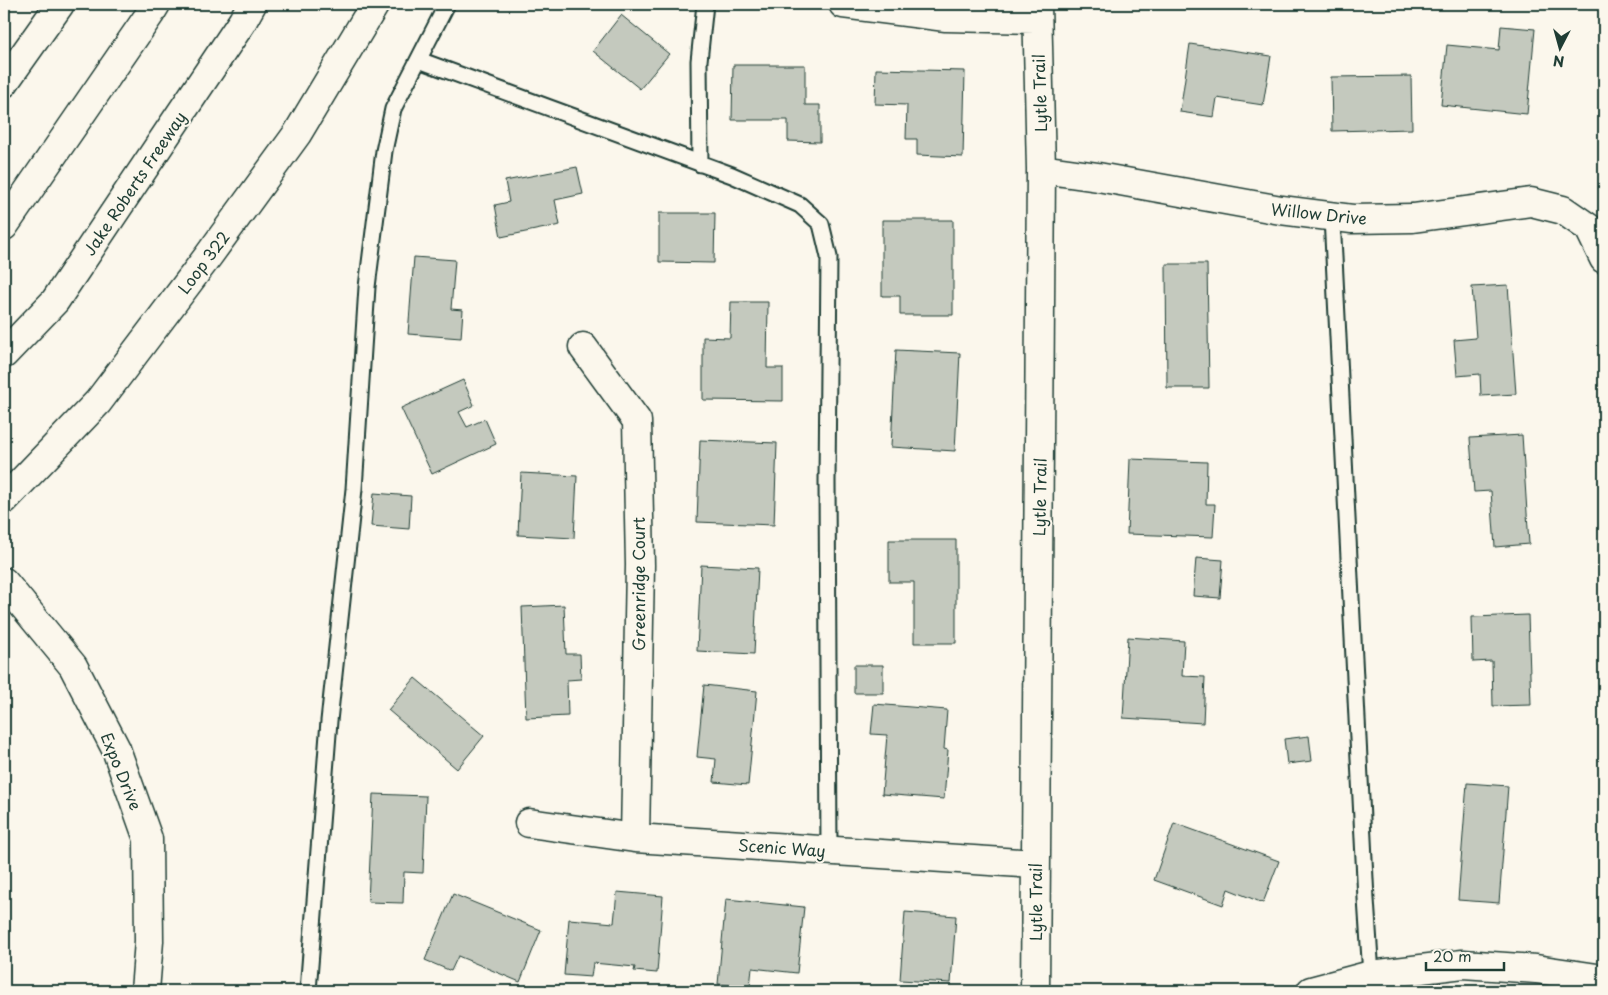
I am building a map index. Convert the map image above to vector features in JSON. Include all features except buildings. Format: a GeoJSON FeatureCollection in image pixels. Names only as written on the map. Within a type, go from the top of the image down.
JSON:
{"type":"FeatureCollection","features":[{"type":"Feature","properties":{"kind":"main road"},"geometry":{"type":"LineString","coordinates":[[4,83],[60,4]]}},
{"type":"Feature","properties":{"kind":"main road"},"geometry":{"type":"LineString","coordinates":[[4,226],[156,4]]}},
{"type":"Feature","properties":{"kind":"main road","name":"Jake Roberts Freeway"},"geometry":{"type":"LineString","coordinates":[[4,354],[55,301],[242,22],[252,4]]}},
{"type":"Feature","properties":{"kind":"main road","name":"Loop 322"},"geometry":{"type":"LineString","coordinates":[[4,500],[98,402],[204,263],[297,134],[375,4]]}},
{"type":"Feature","properties":{"kind":"main road"},"geometry":{"type":"LineString","coordinates":[[843,4],[946,17],[1037,11]]}},
{"type":"Feature","properties":{"kind":"main road","name":"Lytle Trail"},"geometry":{"type":"LineString","coordinates":[[1035,991],[1041,169],[1037,11]]}},
{"type":"Feature","properties":{"kind":"main road","name":"Willow Drive"},"geometry":{"type":"LineString","coordinates":[[1041,169],[1098,176],[1281,210],[1352,219],[1413,218],[1531,202],[1563,210],[1589,228],[1604,259]]}},
{"type":"Feature","properties":{"kind":"main road","name":"Greenridge Court"},"geometry":{"type":"LineString","coordinates":[[583,347],[637,421],[640,565],[635,838]]}},
{"type":"Feature","properties":{"kind":"main road","name":"Expo Drive"},"geometry":{"type":"LineString","coordinates":[[4,582],[73,666],[116,748],[145,830],[148,839],[149,941],[145,991]]}},
{"type":"Feature","properties":{"kind":"main road","name":"Scenic Way"},"geometry":{"type":"LineString","coordinates":[[529,823],[635,838],[1035,864]]}},
{"type":"Feature","properties":{"kind":"main road"},"geometry":{"type":"LineString","coordinates":[[1311,991],[1371,975],[1463,964],[1536,969],[1604,979]]}},
{"type":"Feature","properties":{"kind":"lane"},"geometry":{"type":"LineString","coordinates":[[308,991],[330,721],[354,489],[367,287],[384,151],[393,109],[447,4]]}},
{"type":"Feature","properties":{"kind":"lane"},"geometry":{"type":"LineString","coordinates":[[700,164],[699,61],[705,4]]}},
{"type":"Feature","properties":{"kind":"lane"},"geometry":{"type":"LineString","coordinates":[[419,60],[700,164],[800,205],[821,224],[829,257],[827,481],[829,850]]}},
{"type":"Feature","properties":{"kind":"lane"},"geometry":{"type":"LineString","coordinates":[[1332,217],[1371,975]]}}]}
